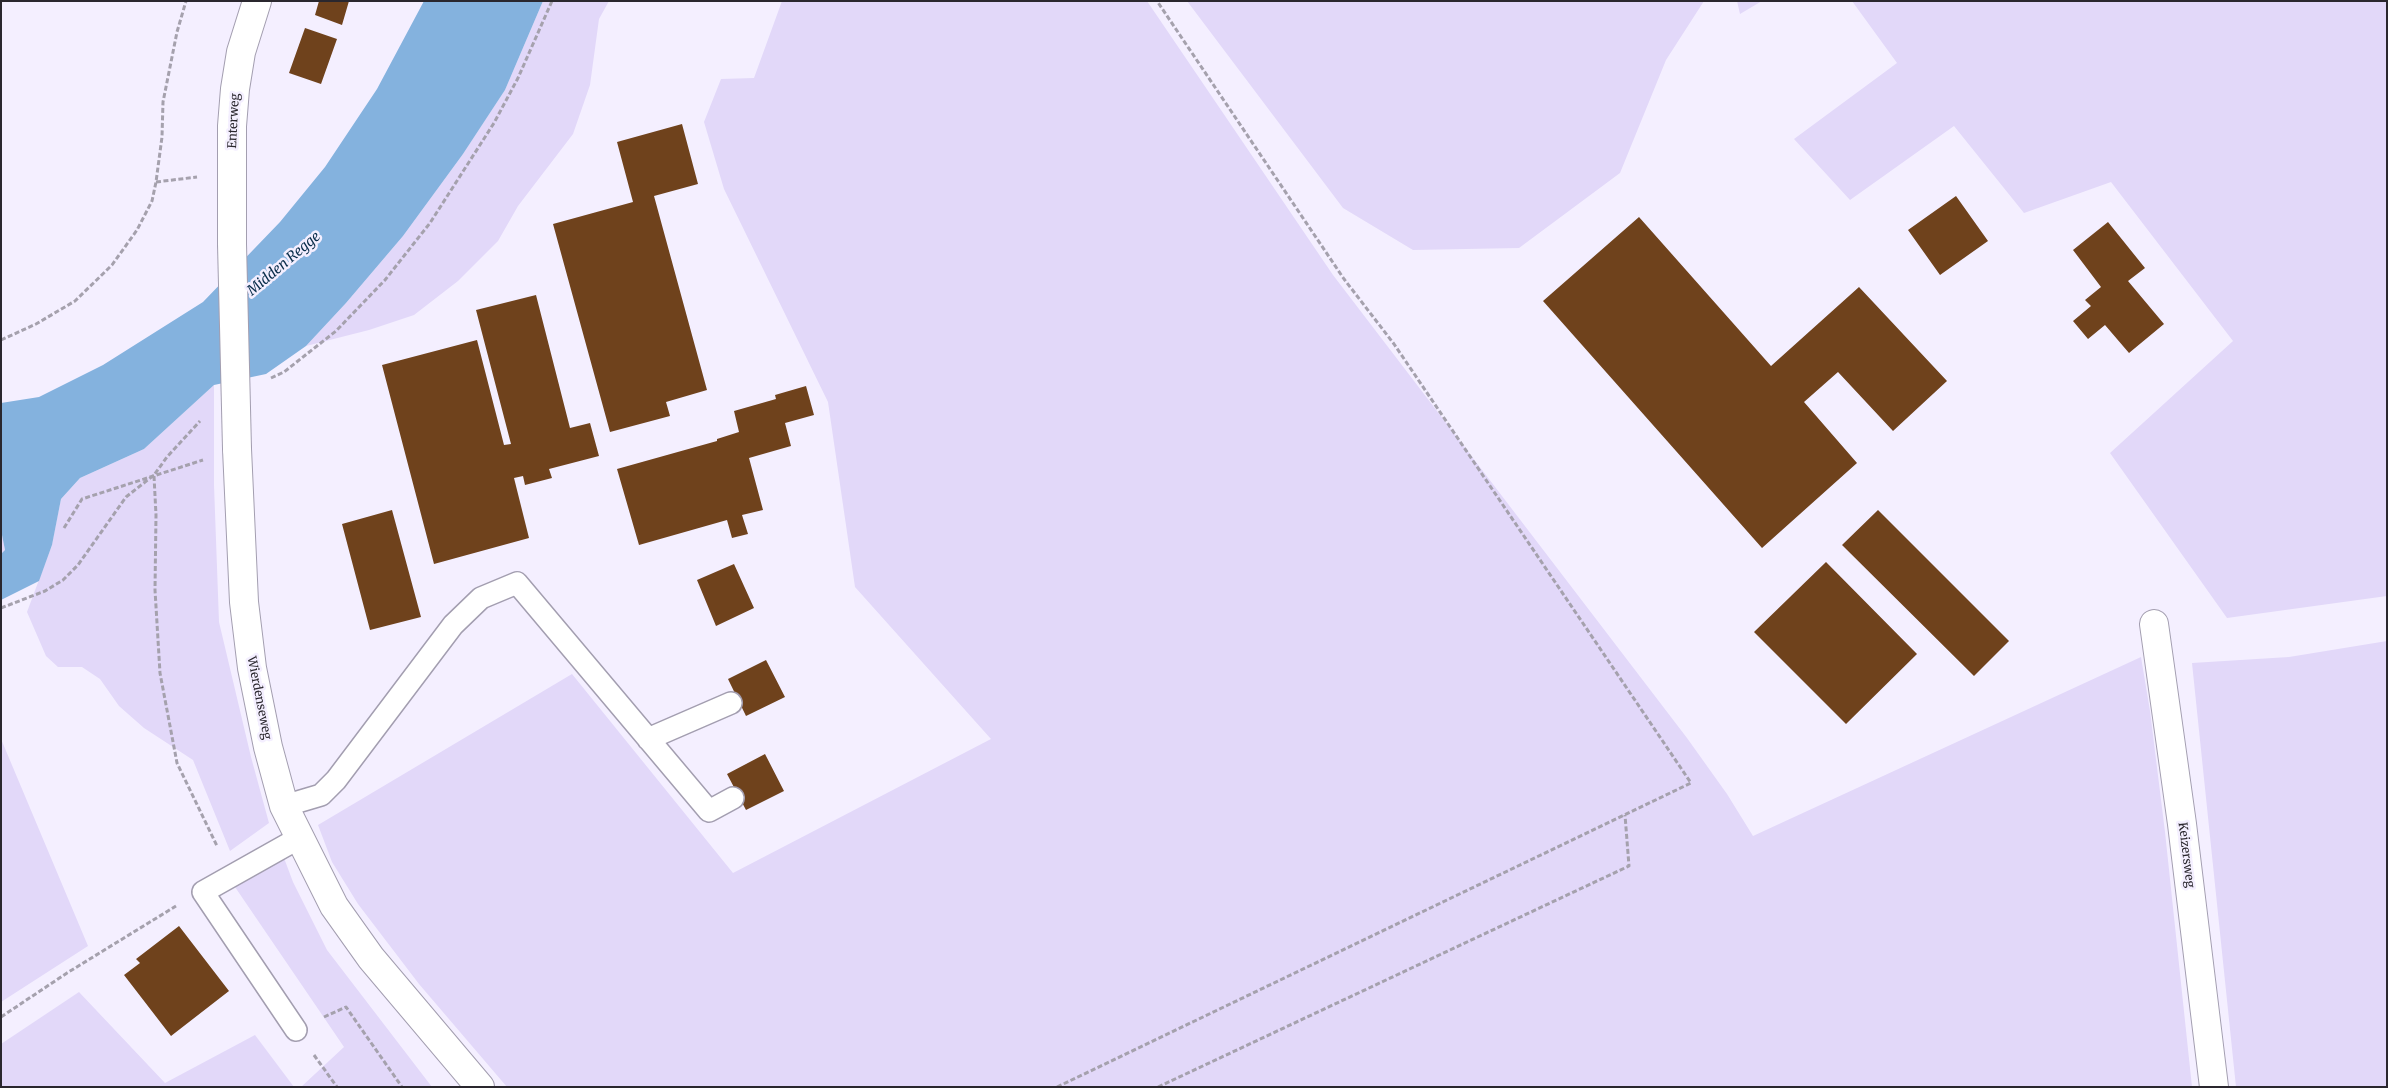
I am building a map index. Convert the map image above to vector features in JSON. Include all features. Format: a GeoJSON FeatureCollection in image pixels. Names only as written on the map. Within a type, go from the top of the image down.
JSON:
{"type":"FeatureCollection","features":[{"type":"Feature","properties":{"kind":"main road","name":"Enterweg"},"geometry":{"type":"LineString","coordinates":[[232,244],[232,126],[235,89],[241,52],[257,1]]}},
{"type":"Feature","properties":{"kind":"main road","name":"Wierdenseweg"},"geometry":{"type":"LineString","coordinates":[[232,244],[237,453],[244,602],[252,668],[268,747],[284,806],[334,906],[371,958],[480,1087]]}},
{"type":"Feature","properties":{"kind":"main road","name":"Keizersweg"},"geometry":{"type":"LineString","coordinates":[[2154,624],[2187,862],[2214,1087]]}},
{"type":"Feature","properties":{"kind":"lane"},"geometry":{"type":"LineString","coordinates":[[284,806],[320,795],[336,780],[453,625],[482,598],[516,583],[709,811],[734,798]]}},
{"type":"Feature","properties":{"kind":"lane"},"geometry":{"type":"LineString","coordinates":[[648,739],[731,703]]}},
{"type":"Feature","properties":{"kind":"lane"},"geometry":{"type":"LineString","coordinates":[[296,1030],[203,892],[299,838]]}},
{"type":"Feature","properties":{"kind":"path"},"geometry":{"type":"LineString","coordinates":[[1,340],[36,324],[75,301],[112,265],[138,230],[152,201],[156,182],[162,137],[163,102],[177,32],[186,1]]}},
{"type":"Feature","properties":{"kind":"path"},"geometry":{"type":"LineString","coordinates":[[284,372],[336,331],[385,280],[430,223],[494,123],[518,78],[552,1]]}},
{"type":"Feature","properties":{"kind":"path"},"geometry":{"type":"LineString","coordinates":[[1057,1087],[1691,783],[1394,344],[1344,279],[1157,1]]}},
{"type":"Feature","properties":{"kind":"path"},"geometry":{"type":"LineString","coordinates":[[64,528],[82,499],[209,458],[237,453]]}},
{"type":"Feature","properties":{"kind":"path"},"geometry":{"type":"LineString","coordinates":[[1,608],[45,591],[63,580],[78,564],[126,497],[154,475]]}},
{"type":"Feature","properties":{"kind":"path"},"geometry":{"type":"LineString","coordinates":[[154,475],[156,515],[155,590],[160,673],[177,763],[232,876]]}},
{"type":"Feature","properties":{"kind":"path"},"geometry":{"type":"LineString","coordinates":[[1158,1087],[1629,866],[1626,814]]}},
{"type":"Feature","properties":{"kind":"path"},"geometry":{"type":"LineString","coordinates":[[1,1017],[160,913],[203,892]]}},
{"type":"Feature","properties":{"kind":"path"},"geometry":{"type":"LineString","coordinates":[[337,1087],[296,1030],[346,1007],[402,1087]]}},
{"type":"Feature","properties":{"kind":"shaded area"},"geometry":{"type":"Polygon","coordinates":[[[543,1],[609,1],[599,19],[590,85],[573,134],[518,206],[498,241],[458,281],[414,315],[369,330],[306,346],[346,303],[403,236],[463,154],[505,90],[543,1]]]}},
{"type":"Feature","properties":{"kind":"shaded area"},"geometry":{"type":"Polygon","coordinates":[[[782,1],[1147,1],[1333,275],[1687,738],[1727,794],[1753,836],[2141,657],[2150,711],[2165,832],[2192,1087],[507,1087],[419,984],[358,904],[332,862],[318,825],[572,674],[733,873],[991,739],[855,587],[828,402],[724,189],[704,122],[721,79],[754,78],[782,1]]]}},
{"type":"Feature","properties":{"kind":"shaded area"},"geometry":{"type":"Polygon","coordinates":[[[1187,1],[1704,1],[1666,60],[1620,173],[1519,248],[1413,250],[1343,208],[1187,1]]]}},
{"type":"Feature","properties":{"kind":"shaded area"},"geometry":{"type":"Polygon","coordinates":[[[1737,1],[1762,1],[1740,14],[1737,1]]]}},
{"type":"Feature","properties":{"kind":"shaded area"},"geometry":{"type":"Polygon","coordinates":[[[1852,1],[2387,1],[2387,596],[2227,618],[2110,453],[2233,341],[2111,182],[2024,213],[1954,126],[1850,200],[1794,139],[1897,63],[1852,1]]]}},
{"type":"Feature","properties":{"kind":"shaded area"},"geometry":{"type":"Polygon","coordinates":[[[214,385],[214,485],[219,622],[251,757],[269,823],[230,851],[193,760],[144,728],[119,706],[100,679],[82,667],[58,667],[46,656],[27,612],[52,545],[3,539],[52,544],[61,499],[80,478],[144,449],[214,385]]]}},
{"type":"Feature","properties":{"kind":"shaded area"},"geometry":{"type":"Polygon","coordinates":[[[1,530],[5,550],[1,554],[1,530]]]}},
{"type":"Feature","properties":{"kind":"shaded area"},"geometry":{"type":"Polygon","coordinates":[[[2387,641],[2387,1087],[2236,1087],[2192,663],[2289,657],[2387,641]]]}},
{"type":"Feature","properties":{"kind":"shaded area"},"geometry":{"type":"Polygon","coordinates":[[[1,739],[88,946],[1,1002],[1,739]]]}},
{"type":"Feature","properties":{"kind":"shaded area"},"geometry":{"type":"Polygon","coordinates":[[[284,858],[293,882],[327,950],[432,1087],[301,1087],[344,1047],[235,887],[284,858]]]}},
{"type":"Feature","properties":{"kind":"shaded area"},"geometry":{"type":"Polygon","coordinates":[[[79,992],[165,1083],[255,1035],[294,1087],[1,1087],[1,1044],[79,992]]]}},
{"type":"Feature","properties":{"kind":"water","name":"Midden Regge"},"geometry":{"type":"Polygon","coordinates":[[[424,1],[543,1],[505,90],[463,154],[403,236],[346,303],[306,346],[266,374],[214,385],[144,449],[80,478],[61,499],[52,545],[39,581],[1,600],[1,554],[5,550],[1,530],[1,403],[39,397],[103,365],[203,302],[280,222],[325,167],[377,89],[424,1]]]}},
{"type":"Feature","properties":{"kind":"building"},"geometry":{"type":"Polygon","coordinates":[[[319,1],[349,1],[342,25],[315,15],[319,1]]]}},
{"type":"Feature","properties":{"kind":"building"},"geometry":{"type":"Polygon","coordinates":[[[305,28],[337,39],[321,84],[289,73],[305,28]]]}},
{"type":"Feature","properties":{"kind":"building"},"geometry":{"type":"Polygon","coordinates":[[[682,124],[698,184],[654,196],[707,390],[666,402],[670,416],[610,432],[553,224],[633,202],[617,142],[682,124]]]}},
{"type":"Feature","properties":{"kind":"building"},"geometry":{"type":"Polygon","coordinates":[[[1956,196],[1988,241],[1940,275],[1908,230],[1956,196]]]}},
{"type":"Feature","properties":{"kind":"building"},"geometry":{"type":"Polygon","coordinates":[[[1639,217],[1771,366],[1859,287],[1947,381],[1893,431],[1838,372],[1804,402],[1857,463],[1762,548],[1543,301],[1639,217]]]}},
{"type":"Feature","properties":{"kind":"building"},"geometry":{"type":"Polygon","coordinates":[[[2108,222],[2145,268],[2128,281],[2164,324],[2129,353],[2105,325],[2088,339],[2073,321],[2091,306],[2085,300],[2101,287],[2073,250],[2108,222]]]}},
{"type":"Feature","properties":{"kind":"building"},"geometry":{"type":"Polygon","coordinates":[[[536,295],[570,428],[590,423],[599,456],[549,469],[552,478],[525,485],[523,476],[514,478],[529,538],[434,564],[382,365],[477,340],[504,445],[511,444],[476,310],[536,295]]]}},
{"type":"Feature","properties":{"kind":"building"},"geometry":{"type":"Polygon","coordinates":[[[806,386],[814,415],[785,423],[791,446],[749,458],[763,510],[742,515],[748,534],[732,538],[727,520],[639,545],[617,469],[717,441],[717,439],[739,432],[734,411],[776,399],[775,395],[806,386]]]}},
{"type":"Feature","properties":{"kind":"building"},"geometry":{"type":"Polygon","coordinates":[[[392,510],[421,617],[370,630],[342,524],[392,510]]]}},
{"type":"Feature","properties":{"kind":"building"},"geometry":{"type":"Polygon","coordinates":[[[1878,510],[2009,641],[1974,676],[1842,545],[1878,510]]]}},
{"type":"Feature","properties":{"kind":"building"},"geometry":{"type":"Polygon","coordinates":[[[1826,562],[1917,654],[1846,724],[1754,632],[1826,562]]]}},
{"type":"Feature","properties":{"kind":"building"},"geometry":{"type":"Polygon","coordinates":[[[734,564],[754,608],[716,626],[697,580],[734,564]]]}},
{"type":"Feature","properties":{"kind":"building"},"geometry":{"type":"Polygon","coordinates":[[[766,660],[785,697],[746,716],[728,679],[766,660]]]}},
{"type":"Feature","properties":{"kind":"building"},"geometry":{"type":"Polygon","coordinates":[[[765,754],[784,791],[746,810],[727,774],[765,754]]]}},
{"type":"Feature","properties":{"kind":"building"},"geometry":{"type":"Polygon","coordinates":[[[179,926],[229,991],[171,1036],[124,975],[140,963],[136,959],[179,926]]]}}]}
